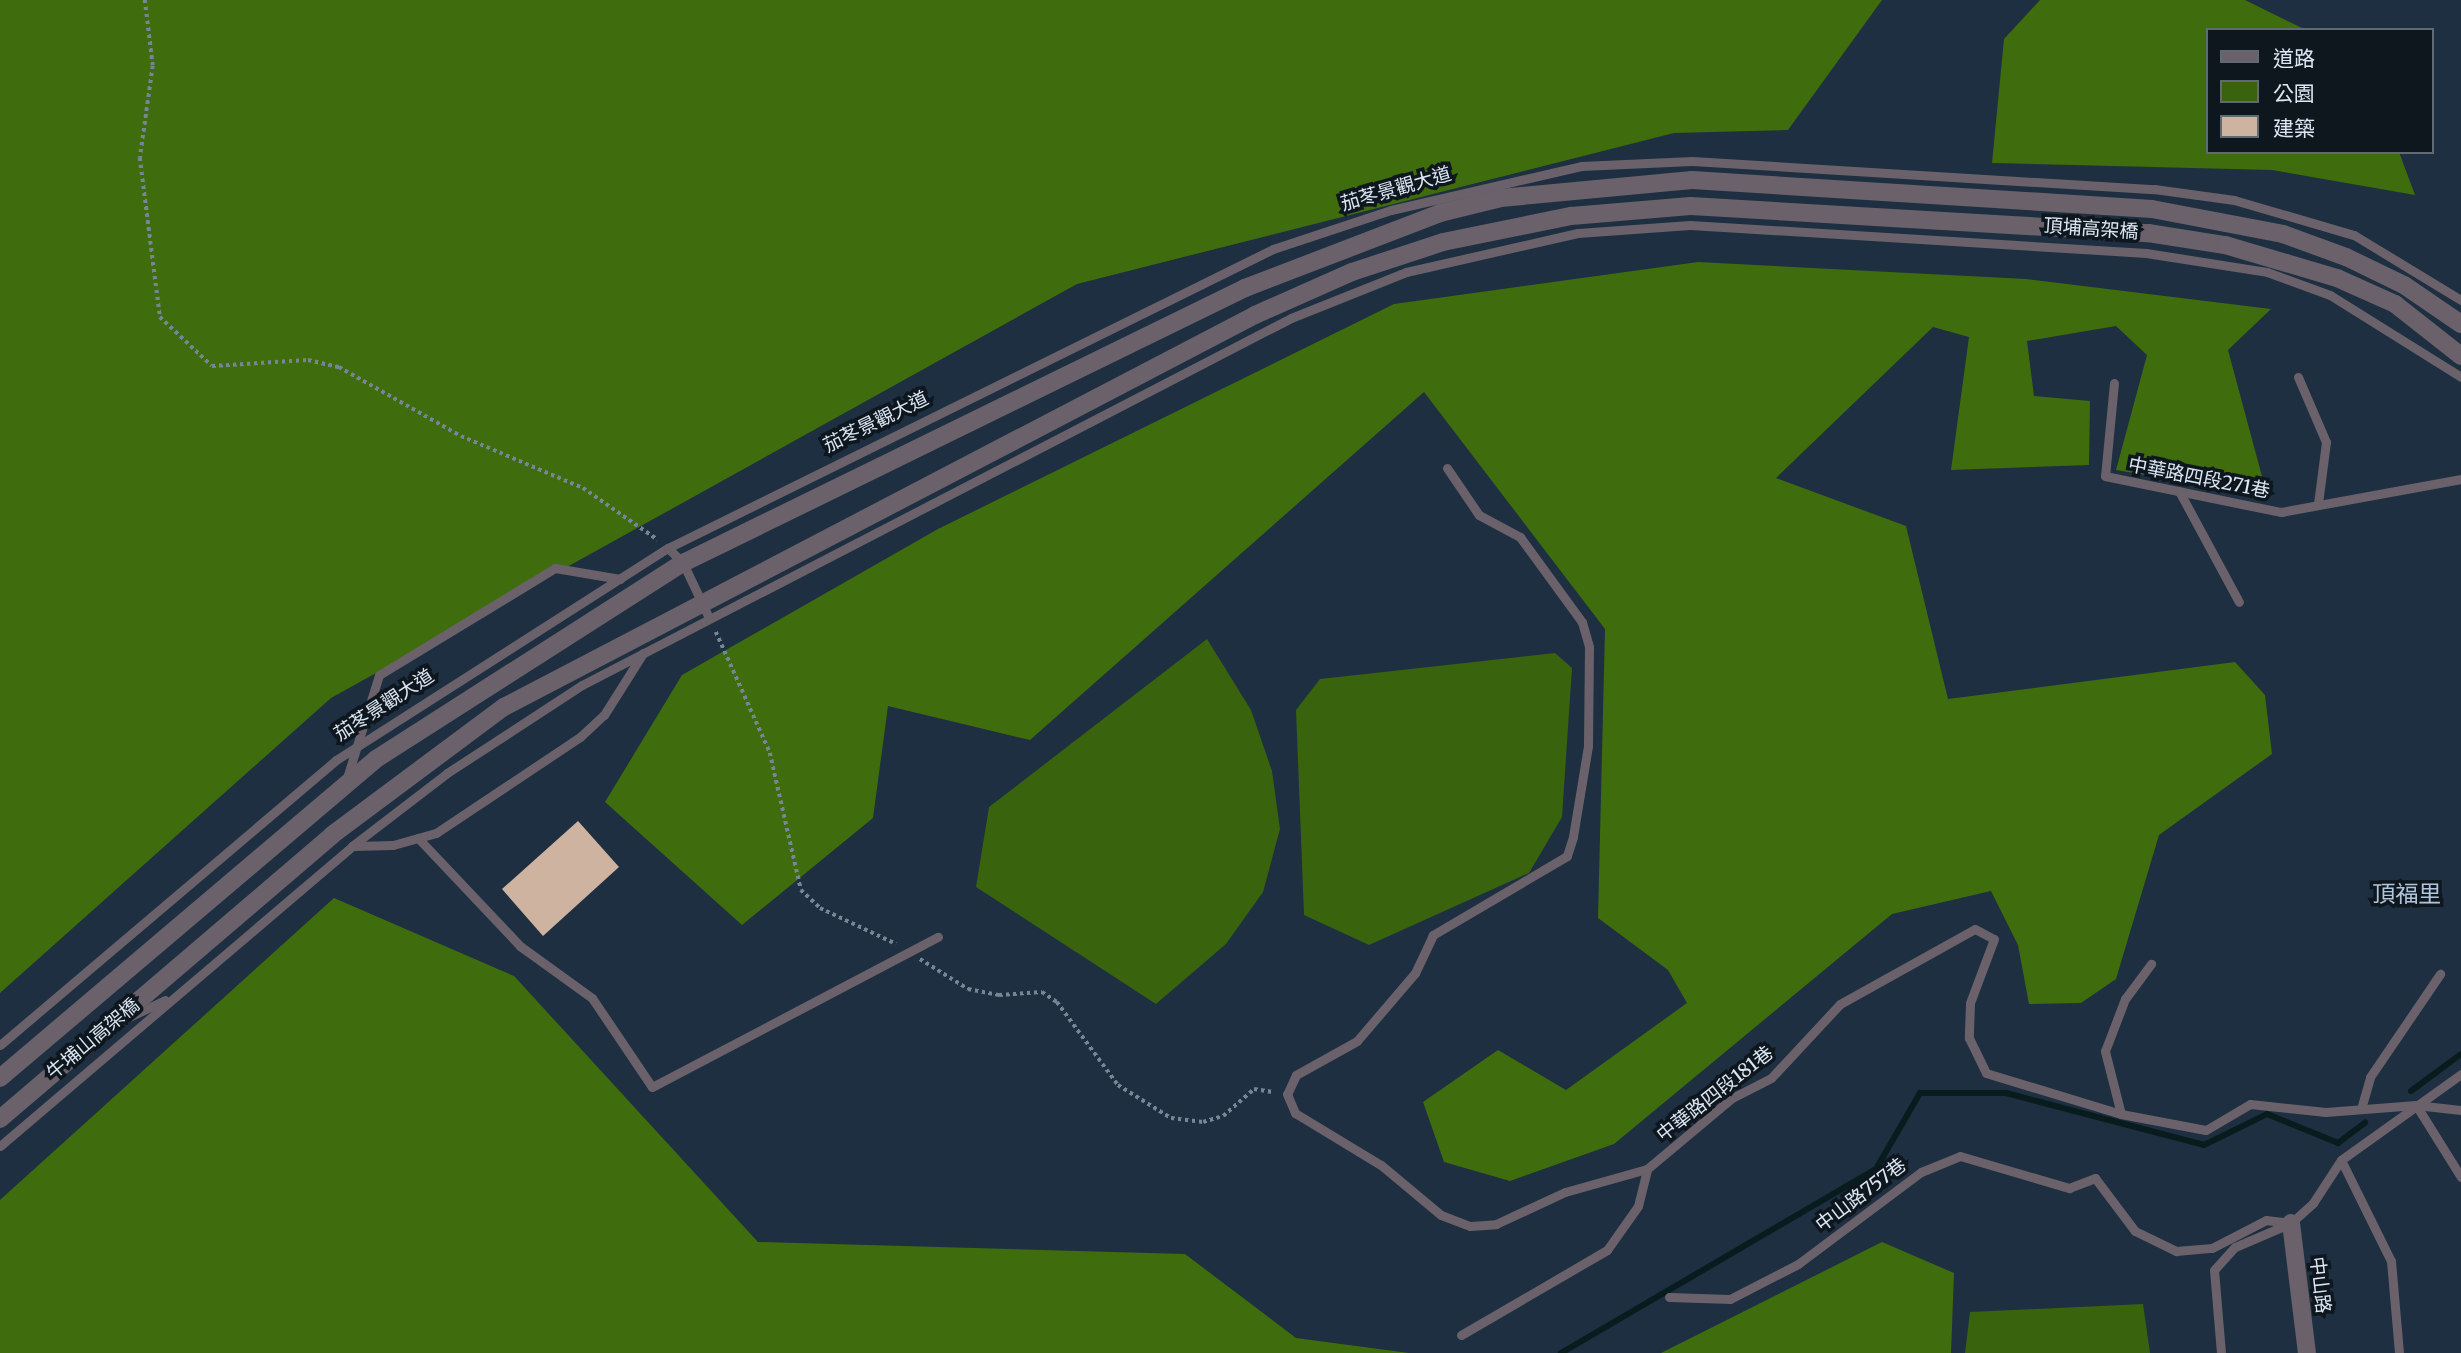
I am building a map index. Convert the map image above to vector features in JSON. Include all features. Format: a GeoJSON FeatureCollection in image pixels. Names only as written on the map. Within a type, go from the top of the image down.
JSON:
{"type":"FeatureCollection","features":[{"type":"Feature","properties":{"kind":"street","name":"頂埔高架橋"},"geometry":{"type":"LineString","coordinates":[[1692,180],[2152,209],[2231,221],[2346,257],[2404,285],[2461,324]]}},
{"type":"Feature","properties":{"kind":"street","name":"茄苳景觀大道"},"geometry":{"type":"LineString","coordinates":[[179,925],[345,785],[509,669],[683,562],[1343,246],[1501,198],[1692,180]]}},
{"type":"Feature","properties":{"kind":"street","name":"頂埔高架橋"},"geometry":{"type":"LineString","coordinates":[[701,599],[1255,315],[1352,272],[1505,226],[1691,206],[2148,233],[2225,245],[2337,278],[2395,304],[2461,356]]}},
{"type":"Feature","properties":{"kind":"street","name":"牛埔山高架橋"},"geometry":{"type":"LineString","coordinates":[[0,1119],[425,760],[504,707],[701,599]]}},
{"type":"Feature","properties":{"kind":"street","name":"牛埔山高架橋"},"geometry":{"type":"LineString","coordinates":[[0,1077],[179,925]]}},
{"type":"Feature","properties":{"kind":"street","name":"中山路"},"geometry":{"type":"LineString","coordinates":[[2291,1223],[2307,1353]]}},
{"type":"Feature","properties":{"kind":"lane","name":"茄苳景觀大道"},"geometry":{"type":"LineString","coordinates":[[0,1045],[353,750],[668,548],[1273,249],[1514,180],[1581,166],[1692,161],[2154,189],[2234,200],[2354,235],[2461,300]]}},
{"type":"Feature","properties":{"kind":"lane","name":"頂埔高架橋"},"geometry":{"type":"LineString","coordinates":[[709,618],[1291,318],[1406,272],[1578,233],[1690,225],[2147,253],[2267,272],[2380,320],[2461,377]]}},
{"type":"Feature","properties":{"kind":"lane"},"geometry":{"type":"LineString","coordinates":[[2298,377],[2326,442],[2318,504]]}},
{"type":"Feature","properties":{"kind":"lane","name":"中華路四段271巷"},"geometry":{"type":"LineString","coordinates":[[2115,383],[2105,476],[2281,512],[2461,479]]}},
{"type":"Feature","properties":{"kind":"lane","name":"中華路四段181巷"},"geometry":{"type":"LineString","coordinates":[[1447,468],[1479,515],[1520,537],[1582,622],[1589,647],[1588,746],[1573,837],[1567,856],[1433,935],[1415,973],[1357,1041],[1296,1074],[1287,1094],[1295,1113],[1381,1165],[1441,1215],[1470,1226],[1496,1224],[1565,1192],[1647,1169],[1732,1098],[1771,1078],[1840,1004],[1975,929],[1994,939],[1970,1003],[1969,1038],[1986,1073],[2121,1114],[2206,1130],[2250,1104],[2361,1109],[2416,1105],[2461,1110]]}},
{"type":"Feature","properties":{"kind":"lane"},"geometry":{"type":"LineString","coordinates":[[2179,491],[2239,602]]}},
{"type":"Feature","properties":{"kind":"lane"},"geometry":{"type":"LineString","coordinates":[[352,846],[447,773],[643,653],[709,618],[683,562],[668,548]]}},
{"type":"Feature","properties":{"kind":"lane"},"geometry":{"type":"LineString","coordinates":[[345,785],[353,750],[379,675],[555,568],[620,579]]}},
{"type":"Feature","properties":{"kind":"lane"},"geometry":{"type":"LineString","coordinates":[[352,846],[418,838],[436,833],[580,737],[604,715],[643,653]]}},
{"type":"Feature","properties":{"kind":"lane"},"geometry":{"type":"LineString","coordinates":[[418,838],[520,946],[592,998],[652,1087],[938,937]]}},
{"type":"Feature","properties":{"kind":"lane","name":"牛埔山高架橋"},"geometry":{"type":"LineString","coordinates":[[0,1146],[352,846]]}},
{"type":"Feature","properties":{"kind":"lane"},"geometry":{"type":"LineString","coordinates":[[2121,1114],[2105,1051],[2125,999],[2151,964]]}},
{"type":"Feature","properties":{"kind":"lane"},"geometry":{"type":"LineString","coordinates":[[2361,1109],[2370,1077],[2440,974]]}},
{"type":"Feature","properties":{"kind":"lane"},"geometry":{"type":"LineString","coordinates":[[110,1027],[178,994]]}},
{"type":"Feature","properties":{"kind":"lane"},"geometry":{"type":"LineString","coordinates":[[2221,1353],[2214,1270],[2235,1247],[2291,1223],[2313,1203],[2341,1160],[2461,1074]]}},
{"type":"Feature","properties":{"kind":"lane"},"geometry":{"type":"LineString","coordinates":[[2416,1105],[2461,1177]]}},
{"type":"Feature","properties":{"kind":"lane","name":"中山路757巷"},"geometry":{"type":"LineString","coordinates":[[1669,1297],[1730,1299],[1798,1264],[1921,1172],[1959,1156],[2069,1188],[2095,1178],[2135,1231],[2176,1251],[2212,1248],[2266,1220],[2291,1223]]}},
{"type":"Feature","properties":{"kind":"lane"},"geometry":{"type":"LineString","coordinates":[[2341,1160],[2391,1261],[2399,1353]]}},
{"type":"Feature","properties":{"kind":"lane"},"geometry":{"type":"LineString","coordinates":[[1461,1335],[1607,1250],[1638,1206],[1647,1169]]}},
{"type":"Feature","properties":{"kind":"path"},"geometry":{"type":"LineString","coordinates":[[145,0],[153,66],[140,158],[160,317],[212,366],[308,360],[339,367],[461,436],[583,488],[668,548]]}},
{"type":"Feature","properties":{"kind":"green space"},"geometry":{"type":"Polygon","coordinates":[[[0,0],[1882,0],[1788,130],[1674,133],[1077,284],[331,698],[0,993],[0,0]]]}},
{"type":"Feature","properties":{"kind":"green space"},"geometry":{"type":"Polygon","coordinates":[[[2040,0],[2245,0],[2302,28],[2206,28],[2206,154],[2400,154],[2415,195],[2272,170],[1992,163],[2004,39],[2040,0]]]}},
{"type":"Feature","properties":{"kind":"green space"},"geometry":{"type":"Polygon","coordinates":[[[1698,262],[2026,279],[2271,309],[2228,350],[2267,495],[2116,470],[2147,355],[2116,326],[2027,341],[2034,396],[2090,401],[2089,465],[1951,470],[1969,337],[1933,327],[1776,478],[1906,526],[1948,699],[2235,662],[2265,695],[2272,754],[2159,835],[2116,979],[2081,1003],[2029,1004],[2018,945],[1991,891],[1892,914],[1614,1144],[1510,1181],[1444,1162],[1423,1102],[1498,1050],[1566,1090],[1687,1003],[1668,970],[1598,918],[1605,629],[1424,392],[1030,740],[888,706],[873,818],[742,925],[605,802],[682,675],[938,529],[1394,304],[1698,262]]]}},
{"type":"Feature","properties":{"kind":"green space"},"geometry":{"type":"Polygon","coordinates":[[[1207,639],[1251,710],[1272,771],[1280,829],[1263,892],[1226,944],[1156,1004],[976,887],[989,807],[1207,639]]]}},
{"type":"Feature","properties":{"kind":"green space"},"geometry":{"type":"Polygon","coordinates":[[[1555,653],[1572,668],[1562,817],[1529,873],[1369,945],[1304,915],[1296,710],[1320,679],[1555,653]]]}},
{"type":"Feature","properties":{"kind":"green space"},"geometry":{"type":"Polygon","coordinates":[[[334,898],[514,976],[758,1242],[1185,1254],[1296,1338],[1409,1353],[0,1353],[0,1200],[334,898]]]}},
{"type":"Feature","properties":{"kind":"green space"},"geometry":{"type":"Polygon","coordinates":[[[1882,1242],[1954,1273],[1951,1353],[1661,1353],[1882,1242]]]}},
{"type":"Feature","properties":{"kind":"green space"},"geometry":{"type":"Polygon","coordinates":[[[2143,1304],[2150,1353],[1965,1353],[1970,1312],[2143,1304]]]}},
{"type":"Feature","properties":{"kind":"building"},"geometry":{"type":"Polygon","coordinates":[[[578,821],[619,867],[543,936],[502,889],[578,821]]]}},
{"type":"Feature","properties":{"kind":"waterway"},"geometry":{"type":"LineString","coordinates":[[2411,1091],[2461,1054]]}},
{"type":"Feature","properties":{"kind":"waterway"},"geometry":{"type":"LineString","coordinates":[[1561,1353],[1876,1169],[1920,1093],[2006,1093],[2204,1145],[2267,1114],[2338,1143],[2365,1123]]}},
{"type":"Feature","properties":{"kind":"district","name":"頂福里"},"geometry":{"type":"Point","coordinates":[2407,894]}}]}
